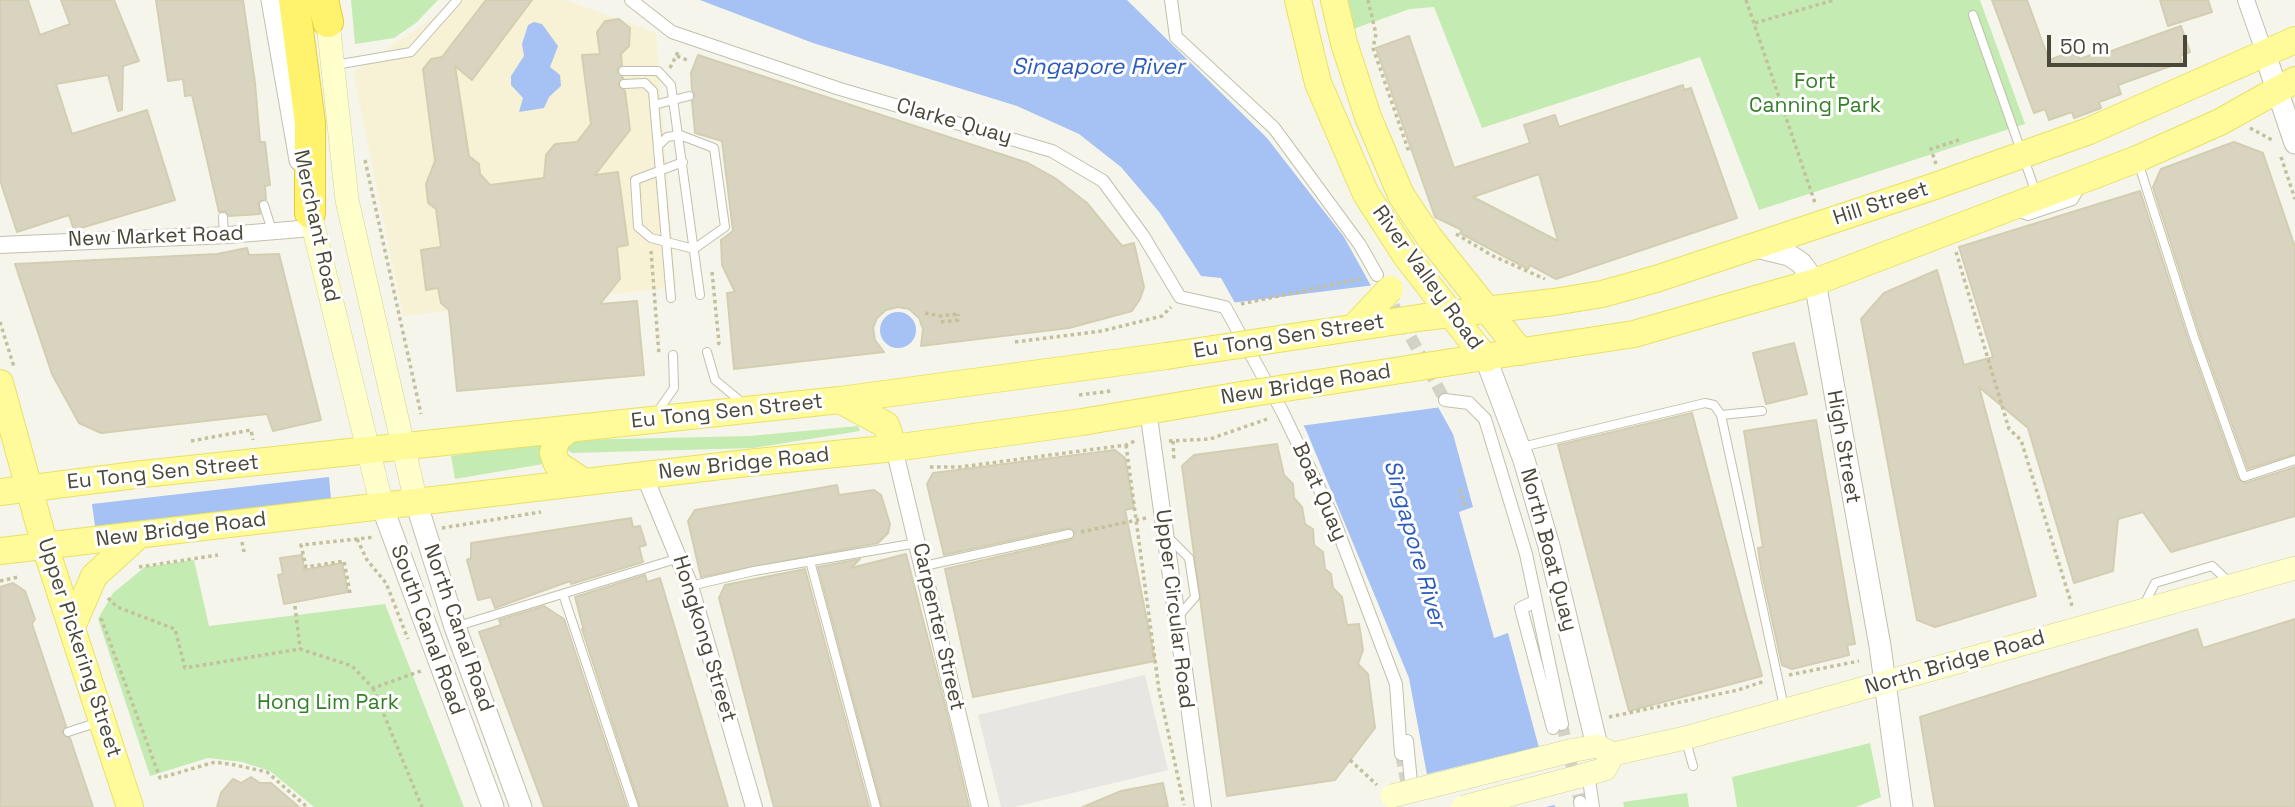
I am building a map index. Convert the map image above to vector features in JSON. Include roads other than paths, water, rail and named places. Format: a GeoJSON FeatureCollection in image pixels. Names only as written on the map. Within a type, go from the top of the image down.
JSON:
{"type":"FeatureCollection","features":[{"type":"Feature","properties":{"kind":"highway"},"geometry":{"type":"LineString","coordinates":[[294,0],[310,123],[311,221]]}},
{"type":"Feature","properties":{"kind":"main road","name":"River Valley Road"},"geometry":{"type":"LineString","coordinates":[[1298,0],[1318,83],[1366,194],[1406,256],[1486,359]]}},
{"type":"Feature","properties":{"kind":"main road","name":"River Valley Road"},"geometry":{"type":"LineString","coordinates":[[1334,0],[1367,117],[1401,195],[1429,237],[1521,352]]}},
{"type":"Feature","properties":{"kind":"main road","name":"Merchant Road"},"geometry":{"type":"LineString","coordinates":[[326,7],[347,200],[404,446]]}},
{"type":"Feature","properties":{"kind":"main road","name":"Hill Street"},"geometry":{"type":"LineString","coordinates":[[1451,315],[1602,294],[1756,247],[2101,126],[2295,40]]}},
{"type":"Feature","properties":{"kind":"main road"},"geometry":{"type":"LineString","coordinates":[[1486,359],[1646,331],[1815,282],[1958,230],[2005,208],[2137,159],[2220,122],[2286,85]]}},
{"type":"Feature","properties":{"kind":"main road","name":"Merchant Road"},"geometry":{"type":"LineString","coordinates":[[311,221],[369,450]]}},
{"type":"Feature","properties":{"kind":"main road"},"geometry":{"type":"LineString","coordinates":[[1357,324],[1384,282],[1406,256]]}},
{"type":"Feature","properties":{"kind":"main road","name":"Eu Tong Sen Street"},"geometry":{"type":"LineString","coordinates":[[0,492],[840,400],[1166,356],[1357,324],[1451,315]]}},
{"type":"Feature","properties":{"kind":"main road","name":"New Bridge Road"},"geometry":{"type":"LineString","coordinates":[[0,551],[644,475],[1150,422],[1247,394],[1486,359]]}},
{"type":"Feature","properties":{"kind":"main road","name":"Upper Pickering Street"},"geometry":{"type":"LineString","coordinates":[[0,383],[45,545],[130,807]]}},
{"type":"Feature","properties":{"kind":"main road"},"geometry":{"type":"LineString","coordinates":[[840,400],[886,425],[894,448]]}},
{"type":"Feature","properties":{"kind":"main road"},"geometry":{"type":"LineString","coordinates":[[568,430],[556,440],[554,453],[557,464],[584,482]]}},
{"type":"Feature","properties":{"kind":"main road","name":"North Canal Road"},"geometry":{"type":"LineString","coordinates":[[404,446],[416,502]]}},
{"type":"Feature","properties":{"kind":"main road","name":"South Canal Road"},"geometry":{"type":"LineString","coordinates":[[369,450],[382,506]]}},
{"type":"Feature","properties":{"kind":"main road"},"geometry":{"type":"LineString","coordinates":[[72,627],[94,576],[139,535]]}},
{"type":"Feature","properties":{"kind":"main road","name":"North Bridge Road"},"geometry":{"type":"LineString","coordinates":[[1386,801],[1570,751],[1605,750],[1685,738],[2295,568]]}},
{"type":"Feature","properties":{"kind":"main road","name":"North Bridge Road"},"geometry":{"type":"LineString","coordinates":[[1463,807],[1585,779],[1605,769],[1605,750]]}},
{"type":"Feature","properties":{"kind":"street","name":"Merchant Road"},"geometry":{"type":"LineString","coordinates":[[272,0],[311,221]]}},
{"type":"Feature","properties":{"kind":"street","name":"Clarke Quay"},"geometry":{"type":"LineString","coordinates":[[631,0],[671,32],[684,37],[840,89],[1052,151],[1103,181],[1144,237],[1180,298],[1225,307]]}},
{"type":"Feature","properties":{"kind":"street"},"geometry":{"type":"LineString","coordinates":[[1171,0],[1176,37],[1274,128],[1384,282]]}},
{"type":"Feature","properties":{"kind":"street"},"geometry":{"type":"LineString","coordinates":[[2246,0],[2265,54],[2286,85],[2283,146]]}},
{"type":"Feature","properties":{"kind":"street","name":"New Market Road"},"geometry":{"type":"LineString","coordinates":[[0,245],[225,235],[272,231],[311,221]]}},
{"type":"Feature","properties":{"kind":"street"},"geometry":{"type":"LineString","coordinates":[[1756,247],[1788,255],[1801,263],[1815,282]]}},
{"type":"Feature","properties":{"kind":"street","name":"High Street"},"geometry":{"type":"LineString","coordinates":[[1815,282],[1880,646],[1902,807]]}},
{"type":"Feature","properties":{"kind":"street","name":"Boat Quay"},"geometry":{"type":"LineString","coordinates":[[1225,307],[1283,414],[1332,515],[1396,684],[1401,754]]}},
{"type":"Feature","properties":{"kind":"street","name":"North Boat Quay"},"geometry":{"type":"LineString","coordinates":[[1486,359],[1519,447],[1560,589],[1590,721],[1605,750]]}},
{"type":"Feature","properties":{"kind":"street","name":"North Boat Quay"},"geometry":{"type":"LineString","coordinates":[[1445,400],[1469,403],[1485,419],[1526,554],[1557,726]]}},
{"type":"Feature","properties":{"kind":"street","name":"Upper Circular Road"},"geometry":{"type":"LineString","coordinates":[[1150,422],[1175,620],[1203,807]]}},
{"type":"Feature","properties":{"kind":"street","name":"Carpenter Street"},"geometry":{"type":"LineString","coordinates":[[894,448],[980,807]]}},
{"type":"Feature","properties":{"kind":"street","name":"Hongkong Street"},"geometry":{"type":"LineString","coordinates":[[644,475],[690,586],[754,807]]}},
{"type":"Feature","properties":{"kind":"street","name":"North Canal Road"},"geometry":{"type":"LineString","coordinates":[[416,502],[455,627],[521,807]]}},
{"type":"Feature","properties":{"kind":"street","name":"South Canal Road"},"geometry":{"type":"LineString","coordinates":[[382,506],[492,807]]}},
{"type":"Feature","properties":{"kind":"street","name":"Boat Quay"},"geometry":{"type":"LineString","coordinates":[[1396,684],[1402,684],[1411,782]]}},
{"type":"Feature","properties":{"kind":"street"},"geometry":{"type":"LineString","coordinates":[[1585,779],[1593,807]]}},
{"type":"Feature","properties":{"kind":"lane"},"geometry":{"type":"LineString","coordinates":[[333,65],[411,52],[457,0]]}},
{"type":"Feature","properties":{"kind":"lane"},"geometry":{"type":"LineString","coordinates":[[1973,15],[2037,196]]}},
{"type":"Feature","properties":{"kind":"lane"},"geometry":{"type":"LineString","coordinates":[[623,71],[657,71],[671,85],[700,295]]}},
{"type":"Feature","properties":{"kind":"lane"},"geometry":{"type":"LineString","coordinates":[[624,84],[645,83],[650,86],[654,105],[671,298]]}},
{"type":"Feature","properties":{"kind":"lane"},"geometry":{"type":"LineString","coordinates":[[654,105],[690,96]]}},
{"type":"Feature","properties":{"kind":"lane"},"geometry":{"type":"LineString","coordinates":[[657,146],[667,137],[680,135],[714,148],[725,227],[694,249],[650,238],[638,227],[633,183],[637,177],[683,162]]}},
{"type":"Feature","properties":{"kind":"lane"},"geometry":{"type":"LineString","coordinates":[[2137,159],[2194,337],[2244,477],[2295,460]]}},
{"type":"Feature","properties":{"kind":"lane"},"geometry":{"type":"LineString","coordinates":[[2005,208],[2028,216],[2073,201],[2089,177]]}},
{"type":"Feature","properties":{"kind":"lane"},"geometry":{"type":"LineString","coordinates":[[264,205],[272,231]]}},
{"type":"Feature","properties":{"kind":"lane"},"geometry":{"type":"LineString","coordinates":[[223,217],[225,235]]}},
{"type":"Feature","properties":{"kind":"lane"},"geometry":{"type":"LineString","coordinates":[[648,421],[671,396],[674,388],[673,355]]}},
{"type":"Feature","properties":{"kind":"lane"},"geometry":{"type":"LineString","coordinates":[[707,355],[715,380],[752,409]]}},
{"type":"Feature","properties":{"kind":"lane"},"geometry":{"type":"LineString","coordinates":[[1519,447],[1705,403],[1714,405],[1721,415],[1785,710]]}},
{"type":"Feature","properties":{"kind":"lane"},"geometry":{"type":"LineString","coordinates":[[1721,415],[1762,411]]}},
{"type":"Feature","properties":{"kind":"lane"},"geometry":{"type":"LineString","coordinates":[[1164,533],[1189,558],[1192,573],[1194,600],[1175,620]]}},
{"type":"Feature","properties":{"kind":"lane"},"geometry":{"type":"LineString","coordinates":[[924,566],[1069,534]]}},
{"type":"Feature","properties":{"kind":"lane"},"geometry":{"type":"LineString","coordinates":[[690,586],[810,561],[918,543]]}},
{"type":"Feature","properties":{"kind":"lane"},"geometry":{"type":"LineString","coordinates":[[455,627],[680,558]]}},
{"type":"Feature","properties":{"kind":"lane"},"geometry":{"type":"LineString","coordinates":[[810,561],[876,807]]}},
{"type":"Feature","properties":{"kind":"lane"},"geometry":{"type":"LineString","coordinates":[[563,594],[634,807]]}},
{"type":"Feature","properties":{"kind":"lane"},"geometry":{"type":"LineString","coordinates":[[68,732],[102,721]]}},
{"type":"Feature","properties":{"kind":"lane"},"geometry":{"type":"LineString","coordinates":[[1685,738],[1693,766]]}},
{"type":"Feature","properties":{"kind":"water","name":"Singapore River"},"geometry":{"type":"Polygon","coordinates":[[[700,0],[1127,0],[1267,138],[1344,237],[1453,434],[1473,507],[1459,512],[1494,638],[1508,633],[1555,807],[1433,807],[1409,678],[1306,430],[1221,278],[1201,276],[1160,213],[1121,167],[1079,134],[1017,106],[813,43],[700,0]]]}},
{"type":"Feature","properties":{"kind":"water"},"geometry":{"type":"Polygon","coordinates":[[[534,22],[542,24],[558,46],[550,67],[560,75],[561,86],[549,97],[544,108],[519,112],[523,98],[511,85],[511,76],[524,56],[522,44],[528,25],[534,22]]]}},
{"type":"Feature","properties":{"kind":"water"},"geometry":{"type":"Polygon","coordinates":[[[898,312],[911,317],[916,330],[911,343],[898,348],[885,343],[880,330],[885,317],[898,312]]]}},
{"type":"Feature","properties":{"kind":"water"},"geometry":{"type":"Polygon","coordinates":[[[329,477],[331,499],[95,526],[92,504],[329,477]]]}},
{"type":"Feature","properties":{"kind":"tunnel"},"geometry":{"type":"LineString","coordinates":[[1385,290],[1445,400]]}},
{"type":"Feature","properties":{"kind":"tunnel"},"geometry":{"type":"LineString","coordinates":[[1562,724],[1580,802]]}},
{"type":"Feature","properties":{"kind":"tunnel"},"geometry":{"type":"LineString","coordinates":[[1401,754],[1411,807]]}},
{"type":"Feature","properties":{"kind":"park label","name":"Fort Canning Park"},"geometry":{"type":"Point","coordinates":[1815,94]}},
{"type":"Feature","properties":{"kind":"park label","name":"Hong Lim Park"},"geometry":{"type":"Point","coordinates":[328,703]}}]}
